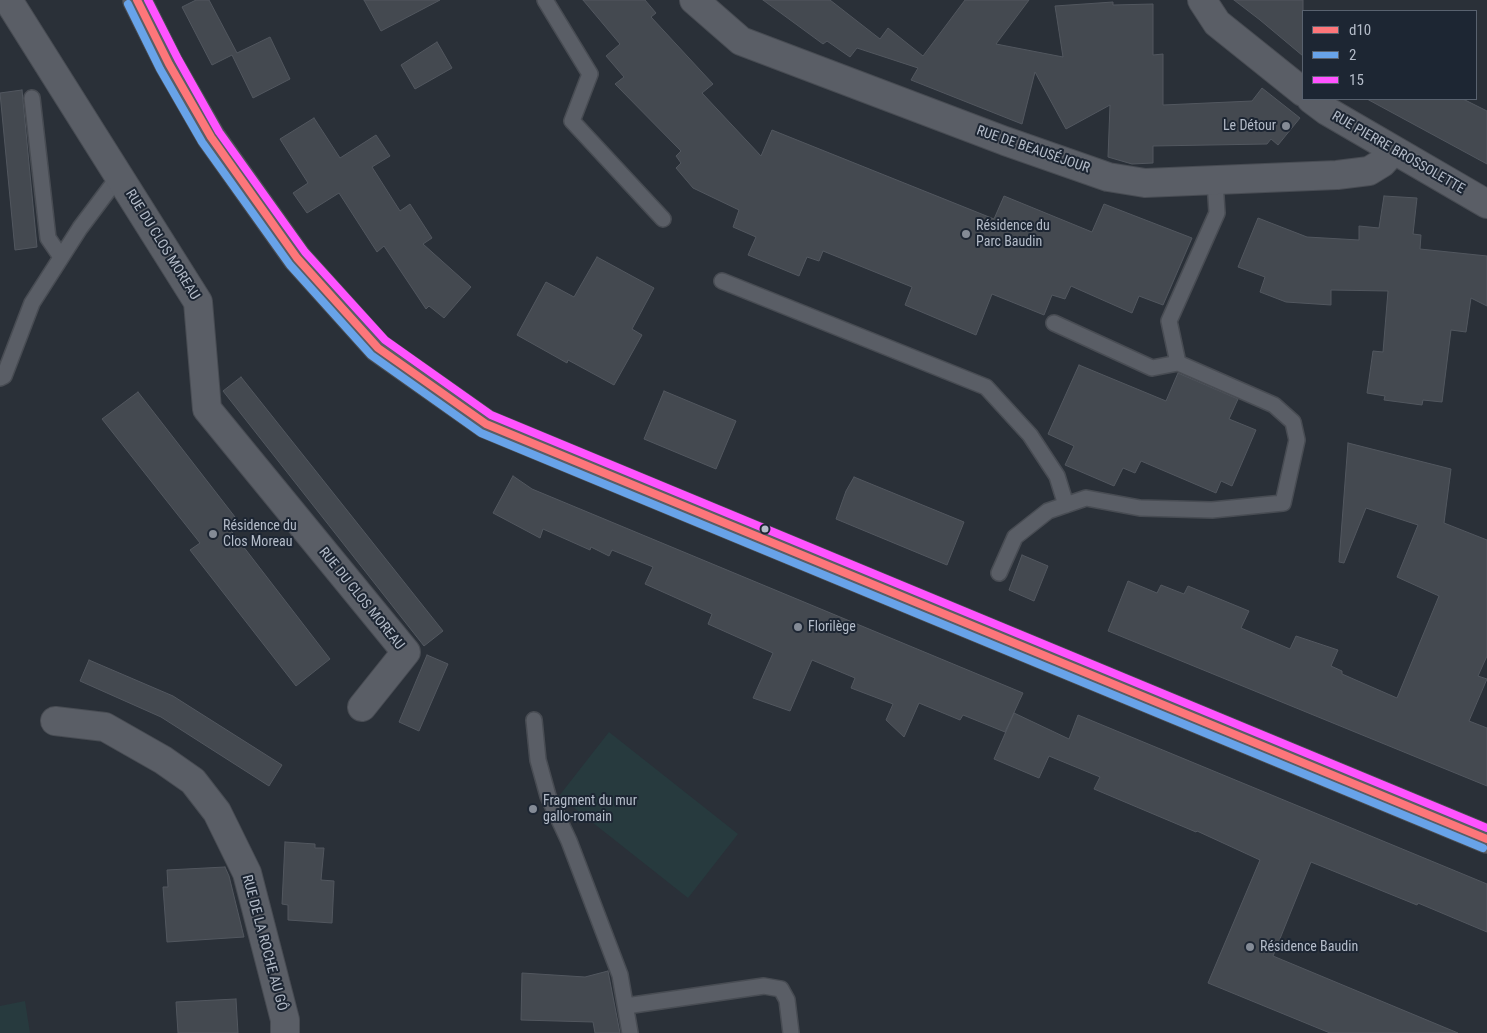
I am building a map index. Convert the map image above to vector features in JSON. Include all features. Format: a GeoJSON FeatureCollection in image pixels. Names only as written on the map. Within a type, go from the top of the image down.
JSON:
{"type":"FeatureCollection","features":[{"type":"Feature","properties":{"kind":"main road"},"geometry":{"type":"LineString","coordinates":[[137,0],[169,64],[211,137],[297,258],[378,348],[486,424],[1487,839]]}},
{"type":"Feature","properties":{"kind":"street","name":"RUE DU CLOS MOREAU"},"geometry":{"type":"LineString","coordinates":[[8,0],[198,302],[207,409],[406,652],[362,707]]}},
{"type":"Feature","properties":{"kind":"street","name":"RUE DE BEAUSÉJOUR"},"geometry":{"type":"LineString","coordinates":[[694,0],[742,41],[1005,141],[1108,177],[1145,183],[1337,174],[1368,171],[1382,163],[1394,150]]}},
{"type":"Feature","properties":{"kind":"street"},"geometry":{"type":"LineString","coordinates":[[1202,0],[1217,23],[1302,91]]}},
{"type":"Feature","properties":{"kind":"street","name":"RUE PIERRE BROSSOLETTE"},"geometry":{"type":"LineString","coordinates":[[1312,100],[1327,111],[1487,204]]}},
{"type":"Feature","properties":{"kind":"street","name":"RUE DE LA ROCHE AU GÔ"},"geometry":{"type":"LineString","coordinates":[[55,721],[106,727],[163,760],[193,781],[217,812],[247,873],[286,1033]]}},
{"type":"Feature","properties":{"kind":"lane"},"geometry":{"type":"LineString","coordinates":[[545,0],[590,74],[572,121],[664,219]]}},
{"type":"Feature","properties":{"kind":"lane"},"geometry":{"type":"LineString","coordinates":[[32,98],[48,238],[61,257]]}},
{"type":"Feature","properties":{"kind":"lane"},"geometry":{"type":"LineString","coordinates":[[0,378],[4,376],[32,303],[80,228],[119,176]]}},
{"type":"Feature","properties":{"kind":"lane"},"geometry":{"type":"LineString","coordinates":[[1178,363],[1169,321],[1217,212],[1215,181]]}},
{"type":"Feature","properties":{"kind":"lane"},"geometry":{"type":"LineString","coordinates":[[722,281],[986,387],[1030,435],[1056,476],[1066,505]]}},
{"type":"Feature","properties":{"kind":"lane"},"geometry":{"type":"LineString","coordinates":[[999,573],[1015,537],[1048,511],[1086,498],[1140,508],[1212,510],[1283,503],[1297,440],[1293,422],[1274,405],[1178,363],[1152,368],[1054,323]]}},
{"type":"Feature","properties":{"kind":"lane"},"geometry":{"type":"LineString","coordinates":[[534,720],[538,760],[548,796],[569,841],[617,967],[630,1033]]}},
{"type":"Feature","properties":{"kind":"lane"},"geometry":{"type":"LineString","coordinates":[[626,1006],[764,986],[781,988],[787,1000],[791,1033]]}},
{"type":"Feature","properties":{"kind":"green space"},"geometry":{"type":"Polygon","coordinates":[[[609,732],[738,834],[688,898],[559,796],[609,732]]]}},
{"type":"Feature","properties":{"kind":"green space"},"geometry":{"type":"Polygon","coordinates":[[[25,1001],[30,1033],[0,1033],[0,1006],[25,1001]]]}},
{"type":"Feature","properties":{"kind":"building"},"geometry":{"type":"Polygon","coordinates":[[[196,0],[209,0],[237,53],[270,37],[290,79],[253,98],[232,55],[212,65],[182,7],[196,0]]]}},
{"type":"Feature","properties":{"kind":"building"},"geometry":{"type":"Polygon","coordinates":[[[364,0],[440,0],[381,31],[364,0]]]}},
{"type":"Feature","properties":{"kind":"building","name":"Résidence du Parc Baudin"},"geometry":{"type":"Polygon","coordinates":[[[583,0],[645,0],[656,13],[651,17],[713,84],[702,93],[761,156],[772,130],[994,219],[1004,196],[1092,232],[1104,204],[1192,238],[1163,305],[1139,296],[1132,313],[1071,286],[1065,299],[1052,295],[1044,315],[992,294],[976,335],[905,305],[912,287],[823,251],[819,261],[807,257],[799,276],[748,255],[756,237],[733,227],[739,210],[693,188],[676,168],[681,163],[676,156],[681,151],[615,84],[624,77],[606,56],[620,44],[583,0]]]}},
{"type":"Feature","properties":{"kind":"building"},"geometry":{"type":"Polygon","coordinates":[[[763,0],[830,0],[880,39],[888,28],[923,56],[965,0],[1029,0],[996,44],[1063,57],[1055,6],[1113,2],[1113,5],[1153,4],[1153,55],[1163,54],[1163,105],[1252,101],[1262,88],[1300,118],[1278,145],[1271,139],[1267,144],[1153,146],[1153,163],[1132,164],[1108,157],[1110,105],[1066,129],[1035,72],[1022,124],[911,80],[918,68],[857,48],[850,57],[827,41],[823,44],[763,0]]]}},
{"type":"Feature","properties":{"kind":"building"},"geometry":{"type":"Polygon","coordinates":[[[1234,0],[1303,0],[1302,55],[1234,0]]]}},
{"type":"Feature","properties":{"kind":"building"},"geometry":{"type":"Polygon","coordinates":[[[437,42],[452,68],[415,89],[401,65],[437,42]]]}},
{"type":"Feature","properties":{"kind":"building"},"geometry":{"type":"Polygon","coordinates":[[[22,90],[37,247],[15,250],[0,93],[22,90]]]}},
{"type":"Feature","properties":{"kind":"building"},"geometry":{"type":"Polygon","coordinates":[[[1369,100],[1465,100],[1487,111],[1487,164],[1369,100]]]}},
{"type":"Feature","properties":{"kind":"building"},"geometry":{"type":"Polygon","coordinates":[[[314,118],[340,158],[376,135],[390,156],[372,167],[400,211],[410,204],[432,238],[423,244],[471,287],[444,318],[429,306],[426,309],[384,246],[377,252],[339,193],[307,213],[293,193],[308,183],[280,139],[314,118]]]}},
{"type":"Feature","properties":{"kind":"building"},"geometry":{"type":"Polygon","coordinates":[[[1384,196],[1417,198],[1413,234],[1421,235],[1420,249],[1487,256],[1487,306],[1471,298],[1466,332],[1451,330],[1442,402],[1423,400],[1422,405],[1384,400],[1385,396],[1367,393],[1373,351],[1383,352],[1388,291],[1331,290],[1331,305],[1286,302],[1260,292],[1265,277],[1238,267],[1258,218],[1307,237],[1359,240],[1359,226],[1379,228],[1384,196]]]}},
{"type":"Feature","properties":{"kind":"building"},"geometry":{"type":"Polygon","coordinates":[[[597,257],[654,288],[632,329],[642,335],[614,385],[568,360],[567,363],[517,335],[546,282],[574,297],[597,257]]]}},
{"type":"Feature","properties":{"kind":"building"},"geometry":{"type":"Polygon","coordinates":[[[1079,365],[1166,401],[1178,373],[1238,399],[1229,419],[1256,430],[1232,486],[1221,481],[1216,493],[1141,461],[1135,473],[1123,468],[1114,486],[1065,465],[1074,446],[1048,434],[1079,365]]]}},
{"type":"Feature","properties":{"kind":"building"},"geometry":{"type":"Polygon","coordinates":[[[241,377],[443,631],[424,646],[223,391],[241,377]]]}},
{"type":"Feature","properties":{"kind":"building"},"geometry":{"type":"Polygon","coordinates":[[[664,391],[736,421],[716,469],[644,439],[664,391]]]}},
{"type":"Feature","properties":{"kind":"building","name":"Résidence du Clos Moreau"},"geometry":{"type":"Polygon","coordinates":[[[138,392],[235,517],[226,524],[330,659],[296,686],[190,550],[200,543],[102,419],[138,392]]]}},
{"type":"Feature","properties":{"kind":"building"},"geometry":{"type":"Polygon","coordinates":[[[1348,443],[1451,469],[1444,523],[1487,540],[1487,656],[1478,676],[1487,679],[1469,721],[1487,728],[1487,786],[1108,631],[1128,581],[1157,593],[1161,585],[1184,594],[1188,586],[1249,611],[1241,628],[1290,649],[1296,636],[1338,650],[1331,666],[1342,671],[1342,674],[1397,698],[1439,596],[1397,577],[1418,525],[1366,508],[1344,563],[1339,562],[1348,443]]]}},
{"type":"Feature","properties":{"kind":"building"},"geometry":{"type":"Polygon","coordinates":[[[513,476],[532,489],[1023,693],[1005,732],[963,715],[960,720],[919,703],[904,737],[886,720],[893,704],[851,688],[855,678],[812,660],[790,711],[753,698],[773,653],[708,624],[712,614],[645,584],[653,567],[612,550],[609,556],[591,547],[590,550],[543,529],[540,538],[493,513],[513,476]]]}},
{"type":"Feature","properties":{"kind":"building"},"geometry":{"type":"Polygon","coordinates":[[[854,477],[964,522],[947,565],[836,519],[846,491],[854,477]]]}},
{"type":"Feature","properties":{"kind":"building"},"geometry":{"type":"Polygon","coordinates":[[[1022,555],[1048,566],[1034,601],[1009,590],[1022,555]]]}},
{"type":"Feature","properties":{"kind":"building"},"geometry":{"type":"Polygon","coordinates":[[[427,655],[448,664],[419,731],[399,722],[427,655]]]}},
{"type":"Feature","properties":{"kind":"building"},"geometry":{"type":"Polygon","coordinates":[[[89,660],[173,696],[282,765],[269,786],[161,717],[80,681],[89,660]]]}},
{"type":"Feature","properties":{"kind":"building"},"geometry":{"type":"Polygon","coordinates":[[[1014,713],[1069,739],[1078,715],[1487,884],[1487,932],[1311,862],[1273,956],[1458,1033],[1330,1033],[1208,983],[1260,860],[1197,831],[1094,789],[1100,777],[1049,756],[1039,778],[994,759],[1014,713]]]}},
{"type":"Feature","properties":{"kind":"building"},"geometry":{"type":"Polygon","coordinates":[[[285,842],[315,844],[315,848],[324,848],[321,880],[334,881],[332,923],[288,920],[288,905],[282,904],[285,842]]]}},
{"type":"Feature","properties":{"kind":"building"},"geometry":{"type":"Polygon","coordinates":[[[225,867],[229,876],[244,937],[167,942],[163,887],[168,887],[167,870],[225,867]]]}},
{"type":"Feature","properties":{"kind":"building"},"geometry":{"type":"Polygon","coordinates":[[[608,971],[620,1033],[595,1033],[593,1022],[521,1020],[522,973],[585,977],[608,971]]]}},
{"type":"Feature","properties":{"kind":"building"},"geometry":{"type":"Polygon","coordinates":[[[236,999],[238,1033],[178,1033],[176,1002],[236,999]]]}},
{"type":"Feature","properties":{"kind":"transit line","name":"d10"},"geometry":{"type":"LineString","coordinates":[[137,0],[169,64],[211,137],[297,258],[378,348],[486,424],[1487,839]]}},
{"type":"Feature","properties":{"kind":"transit line","name":"15"},"geometry":{"type":"LineString","coordinates":[[148,0],[178,59],[219,132],[305,252],[385,340],[491,415],[1487,828]]}},
{"type":"Feature","properties":{"kind":"transit line","name":"2"},"geometry":{"type":"LineString","coordinates":[[128,4],[160,69],[202,142],[290,265],[371,355],[481,433],[1483,848]]}},
{"type":"Feature","properties":{"kind":"place","name":"Le Détour"},"geometry":{"type":"Point","coordinates":[1286,126]}},
{"type":"Feature","properties":{"kind":"place","name":"Résidence du Parc Baudin"},"geometry":{"type":"Point","coordinates":[966,234]}},
{"type":"Feature","properties":{"kind":"place","name":"Résidence du Clos Moreau"},"geometry":{"type":"Point","coordinates":[213,534]}},
{"type":"Feature","properties":{"kind":"place","name":"Florilège"},"geometry":{"type":"Point","coordinates":[798,627]}},
{"type":"Feature","properties":{"kind":"place","name":"Fragment du mur gallo-romain"},"geometry":{"type":"Point","coordinates":[533,809]}},
{"type":"Feature","properties":{"kind":"place","name":"Résidence Baudin"},"geometry":{"type":"Point","coordinates":[1250,947]}}]}
